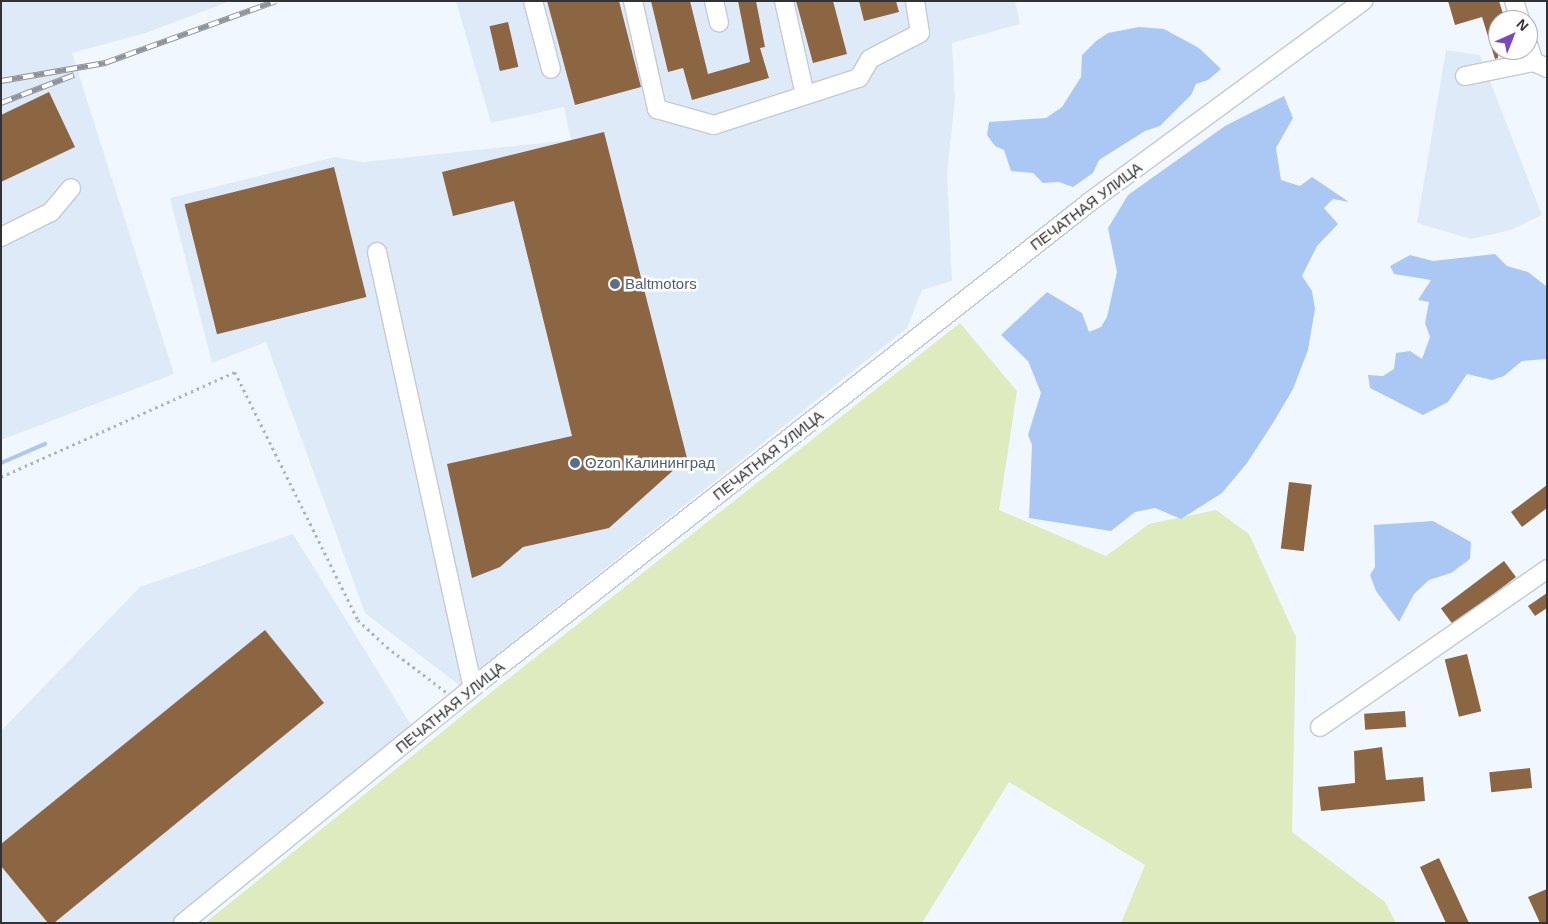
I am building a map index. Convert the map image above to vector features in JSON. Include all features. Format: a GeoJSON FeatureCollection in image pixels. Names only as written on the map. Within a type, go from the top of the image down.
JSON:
{"type":"FeatureCollection","features":[{"type":"Feature","properties":{"kind":"street"},"geometry":{"type":"LineString","coordinates":[[533,1],[551,69]]}},
{"type":"Feature","properties":{"kind":"street"},"geometry":{"type":"LineString","coordinates":[[633,1],[657,109],[714,126],[860,78],[870,59],[920,33],[914,1]]}},
{"type":"Feature","properties":{"kind":"street"},"geometry":{"type":"LineString","coordinates":[[714,1],[719,22]]}},
{"type":"Feature","properties":{"kind":"street"},"geometry":{"type":"LineString","coordinates":[[784,1],[805,95]]}},
{"type":"Feature","properties":{"kind":"street","name":"ПЕЧАТНАЯ УЛИЦА"},"geometry":{"type":"LineString","coordinates":[[183,923],[473,687],[1091,201],[1359,2]]}},
{"type":"Feature","properties":{"kind":"street"},"geometry":{"type":"LineString","coordinates":[[1465,76],[1540,65]]}},
{"type":"Feature","properties":{"kind":"street"},"geometry":{"type":"LineString","coordinates":[[1,237],[51,212],[71,188]]}},
{"type":"Feature","properties":{"kind":"street"},"geometry":{"type":"LineString","coordinates":[[377,252],[473,687]]}},
{"type":"Feature","properties":{"kind":"street"},"geometry":{"type":"LineString","coordinates":[[1320,728],[1547,569]]}},
{"type":"Feature","properties":{"kind":"path"},"geometry":{"type":"LineString","coordinates":[[1,477],[235,372],[358,620],[387,647],[457,701]]}},
{"type":"Feature","properties":{"kind":"shaded area"},"geometry":{"type":"Polygon","coordinates":[[[1,1],[230,1],[146,33],[72,53],[174,374],[1,440],[1,1]]]}},
{"type":"Feature","properties":{"kind":"shaded area"},"geometry":{"type":"Polygon","coordinates":[[[456,1],[1015,1],[1020,24],[952,43],[955,99],[947,174],[952,281],[922,290],[907,328],[459,685],[365,613],[266,342],[212,363],[170,198],[335,157],[363,162],[571,140],[564,107],[491,123],[456,1]]]}},
{"type":"Feature","properties":{"kind":"shaded area"},"geometry":{"type":"Polygon","coordinates":[[[1446,50],[1480,55],[1542,215],[1511,230],[1471,239],[1417,223],[1446,50]]]}},
{"type":"Feature","properties":{"kind":"shaded area"},"geometry":{"type":"Polygon","coordinates":[[[293,534],[416,733],[175,923],[1,923],[1,731],[140,587],[293,534]]]}},
{"type":"Feature","properties":{"kind":"green space"},"geometry":{"type":"Polygon","coordinates":[[[960,323],[1017,391],[999,510],[1106,556],[1149,524],[1216,510],[1249,534],[1296,637],[1292,832],[1385,902],[1396,923],[1121,923],[1145,865],[1009,782],[922,923],[205,923],[494,690],[960,323]]]}},
{"type":"Feature","properties":{"kind":"water"},"geometry":{"type":"Polygon","coordinates":[[[1139,27],[1164,29],[1199,48],[1221,69],[1208,80],[1196,84],[1191,95],[1160,126],[1145,131],[1099,160],[1093,173],[1073,187],[1059,182],[1043,183],[1033,173],[1011,171],[1004,150],[995,146],[987,135],[989,122],[1046,118],[1062,107],[1081,77],[1082,55],[1096,41],[1108,33],[1139,27]]]}},
{"type":"Feature","properties":{"kind":"water"},"geometry":{"type":"Polygon","coordinates":[[[1284,96],[1293,118],[1276,148],[1281,180],[1300,186],[1312,177],[1349,202],[1333,199],[1324,208],[1338,224],[1317,246],[1302,276],[1312,291],[1315,309],[1308,350],[1293,389],[1273,423],[1247,463],[1222,493],[1181,519],[1155,508],[1135,512],[1111,531],[1029,518],[1032,445],[1028,435],[1041,393],[1028,361],[1001,335],[1047,292],[1082,313],[1089,332],[1101,327],[1107,317],[1117,272],[1108,228],[1128,195],[1225,126],[1284,96]]]}},
{"type":"Feature","properties":{"kind":"water"},"geometry":{"type":"Polygon","coordinates":[[[1495,254],[1507,266],[1528,272],[1546,286],[1547,359],[1522,361],[1504,376],[1492,380],[1467,374],[1448,402],[1423,415],[1370,388],[1368,375],[1383,376],[1394,369],[1396,353],[1410,351],[1422,359],[1430,337],[1425,323],[1429,302],[1418,300],[1431,280],[1394,274],[1390,266],[1410,255],[1433,261],[1495,254]]]}},
{"type":"Feature","properties":{"kind":"water"},"geometry":{"type":"Polygon","coordinates":[[[1433,521],[1471,542],[1470,559],[1451,573],[1429,580],[1414,594],[1399,622],[1376,591],[1370,575],[1375,567],[1374,525],[1433,521]]]}},
{"type":"Feature","properties":{"kind":"building"},"geometry":{"type":"Polygon","coordinates":[[[547,1],[619,1],[641,87],[575,105],[547,1]]]}},
{"type":"Feature","properties":{"kind":"building"},"geometry":{"type":"Polygon","coordinates":[[[651,1],[690,1],[708,74],[750,62],[738,1],[756,1],[765,47],[760,48],[769,78],[692,100],[683,68],[668,72],[651,1]]]}},
{"type":"Feature","properties":{"kind":"building"},"geometry":{"type":"Polygon","coordinates":[[[796,1],[833,1],[847,54],[813,63],[796,1]]]}},
{"type":"Feature","properties":{"kind":"building"},"geometry":{"type":"Polygon","coordinates":[[[859,1],[896,1],[899,12],[864,21],[859,1]]]}},
{"type":"Feature","properties":{"kind":"building"},"geometry":{"type":"Polygon","coordinates":[[[1448,1],[1499,1],[1502,10],[1488,10],[1488,36],[1482,17],[1455,25],[1448,1]]]}},
{"type":"Feature","properties":{"kind":"building"},"geometry":{"type":"Polygon","coordinates":[[[508,22],[518,67],[500,71],[489,26],[508,22]]]}},
{"type":"Feature","properties":{"kind":"building"},"geometry":{"type":"Polygon","coordinates":[[[49,92],[75,147],[1,182],[1,115],[49,92]]]}},
{"type":"Feature","properties":{"kind":"building"},"geometry":{"type":"Polygon","coordinates":[[[604,132],[687,458],[609,528],[523,547],[500,567],[472,578],[447,464],[572,436],[514,201],[453,216],[442,172],[604,132]]]}},
{"type":"Feature","properties":{"kind":"building"},"geometry":{"type":"Polygon","coordinates":[[[334,167],[366,297],[217,334],[185,204],[334,167]]]}},
{"type":"Feature","properties":{"kind":"building"},"geometry":{"type":"Polygon","coordinates":[[[1289,482],[1312,485],[1304,551],[1281,549],[1289,482]]]}},
{"type":"Feature","properties":{"kind":"building"},"geometry":{"type":"Polygon","coordinates":[[[1547,485],[1547,508],[1522,527],[1511,512],[1547,485]]]}},
{"type":"Feature","properties":{"kind":"building"},"geometry":{"type":"Polygon","coordinates":[[[1504,561],[1516,577],[1453,625],[1441,609],[1504,561]]]}},
{"type":"Feature","properties":{"kind":"building"},"geometry":{"type":"Polygon","coordinates":[[[1547,593],[1547,608],[1535,616],[1528,606],[1547,593]]]}},
{"type":"Feature","properties":{"kind":"building"},"geometry":{"type":"Polygon","coordinates":[[[265,630],[324,703],[54,923],[48,923],[1,866],[1,844],[265,630]]]}},
{"type":"Feature","properties":{"kind":"building"},"geometry":{"type":"Polygon","coordinates":[[[1467,654],[1481,711],[1459,717],[1445,660],[1467,654]]]}},
{"type":"Feature","properties":{"kind":"building"},"geometry":{"type":"Polygon","coordinates":[[[1405,711],[1406,727],[1365,730],[1364,714],[1405,711]]]}},
{"type":"Feature","properties":{"kind":"building"},"geometry":{"type":"Polygon","coordinates":[[[1382,747],[1386,780],[1423,777],[1425,801],[1321,811],[1318,787],[1355,783],[1354,751],[1382,747]]]}},
{"type":"Feature","properties":{"kind":"building"},"geometry":{"type":"Polygon","coordinates":[[[1530,768],[1532,788],[1491,792],[1489,772],[1530,768]]]}},
{"type":"Feature","properties":{"kind":"building"},"geometry":{"type":"Polygon","coordinates":[[[1439,858],[1469,923],[1446,923],[1420,867],[1439,858]]]}},
{"type":"Feature","properties":{"kind":"building"},"geometry":{"type":"Polygon","coordinates":[[[1547,889],[1547,923],[1540,923],[1528,897],[1547,889]]]}},
{"type":"Feature","properties":{"kind":"waterway"},"geometry":{"type":"LineString","coordinates":[[1,463],[45,444]]}},
{"type":"Feature","properties":{"kind":"railway"},"geometry":{"type":"LineString","coordinates":[[1,81],[105,63],[276,1]]}},
{"type":"Feature","properties":{"kind":"railway"},"geometry":{"type":"LineString","coordinates":[[1,103],[74,75]]}},
{"type":"Feature","properties":{"kind":"place","name":"Baltmotors"},"geometry":{"type":"Point","coordinates":[615,284]}},
{"type":"Feature","properties":{"kind":"place","name":"Ozon Калининград"},"geometry":{"type":"Point","coordinates":[575,463]}}]}
